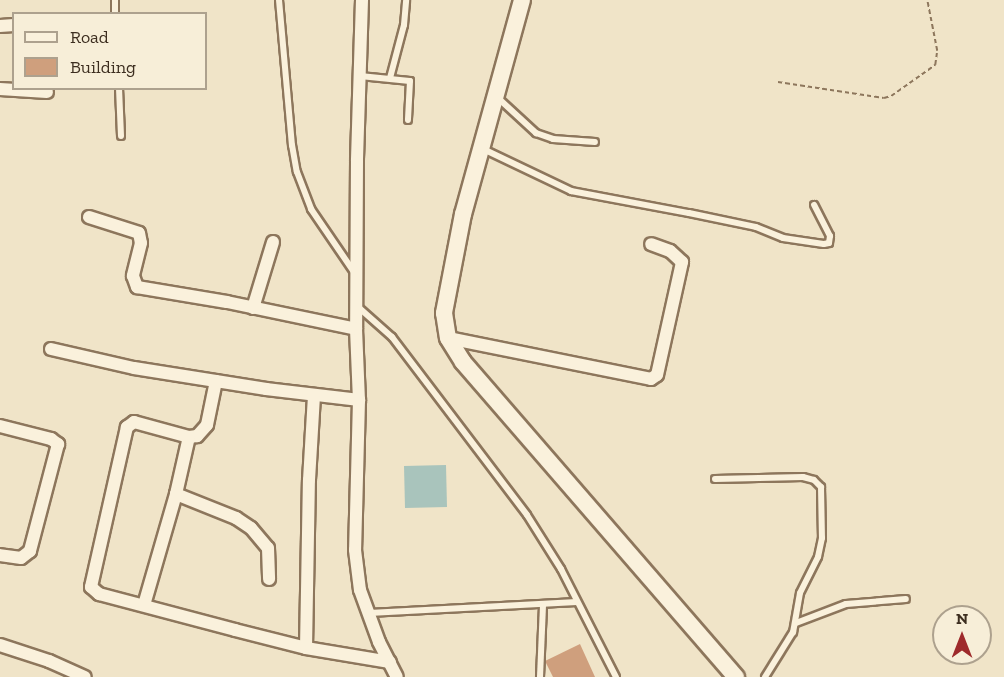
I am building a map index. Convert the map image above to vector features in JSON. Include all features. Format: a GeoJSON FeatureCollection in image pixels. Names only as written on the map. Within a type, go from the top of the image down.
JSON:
{"type":"FeatureCollection","features":[{"type":"Feature","properties":{"kind":"street"},"geometry":{"type":"LineString","coordinates":[[362,0],[356,275],[359,400],[355,550],[360,590],[368,614],[397,677]]}},
{"type":"Feature","properties":{"kind":"street"},"geometry":{"type":"LineString","coordinates":[[522,0],[481,148],[448,286],[444,313],[448,338],[463,362],[736,677]]}},
{"type":"Feature","properties":{"kind":"street"},"geometry":{"type":"LineString","coordinates":[[16,90],[47,92]]}},
{"type":"Feature","properties":{"kind":"street"},"geometry":{"type":"LineString","coordinates":[[89,217],[139,232],[141,243],[133,276],[137,287],[356,329]]}},
{"type":"Feature","properties":{"kind":"street"},"geometry":{"type":"LineString","coordinates":[[253,308],[273,242]]}},
{"type":"Feature","properties":{"kind":"street"},"geometry":{"type":"LineString","coordinates":[[448,338],[651,379],[657,375],[682,262],[670,251],[651,244]]}},
{"type":"Feature","properties":{"kind":"street"},"geometry":{"type":"LineString","coordinates":[[51,349],[134,368],[314,396],[359,400]]}},
{"type":"Feature","properties":{"kind":"street"},"geometry":{"type":"LineString","coordinates":[[216,381],[207,425],[202,432],[189,437],[135,422],[127,427],[91,587],[99,594],[306,648],[390,662]]}},
{"type":"Feature","properties":{"kind":"street"},"geometry":{"type":"LineString","coordinates":[[306,648],[309,480],[314,396]]}},
{"type":"Feature","properties":{"kind":"street"},"geometry":{"type":"LineString","coordinates":[[0,426],[51,439],[58,444],[30,551],[21,558],[0,555]]}},
{"type":"Feature","properties":{"kind":"street"},"geometry":{"type":"LineString","coordinates":[[144,605],[176,494],[189,437]]}},
{"type":"Feature","properties":{"kind":"street"},"geometry":{"type":"LineString","coordinates":[[176,494],[236,518],[251,528],[268,548],[269,579]]}},
{"type":"Feature","properties":{"kind":"street"},"geometry":{"type":"LineString","coordinates":[[0,645],[39,657],[85,677]]}},
{"type":"Feature","properties":{"kind":"lane"},"geometry":{"type":"LineString","coordinates":[[279,0],[292,145],[297,172],[311,209],[356,275]]}},
{"type":"Feature","properties":{"kind":"lane"},"geometry":{"type":"LineString","coordinates":[[390,78],[405,25],[406,0]]}},
{"type":"Feature","properties":{"kind":"lane"},"geometry":{"type":"LineString","coordinates":[[360,76],[410,81],[408,120]]}},
{"type":"Feature","properties":{"kind":"lane"},"geometry":{"type":"LineString","coordinates":[[118,90],[121,136]]}},
{"type":"Feature","properties":{"kind":"lane"},"geometry":{"type":"LineString","coordinates":[[495,96],[536,133],[553,139],[595,142]]}},
{"type":"Feature","properties":{"kind":"lane"},"geometry":{"type":"LineString","coordinates":[[481,148],[571,191],[756,227],[783,238],[829,243],[830,236],[814,205]]}},
{"type":"Feature","properties":{"kind":"lane"},"geometry":{"type":"LineString","coordinates":[[356,305],[392,337],[527,515],[545,541],[616,677]]}},
{"type":"Feature","properties":{"kind":"lane"},"geometry":{"type":"LineString","coordinates":[[715,479],[802,477],[814,480],[821,487],[821,547],[814,568],[800,593],[796,623],[765,677]]}},
{"type":"Feature","properties":{"kind":"lane"},"geometry":{"type":"LineString","coordinates":[[796,623],[846,604],[906,599]]}},
{"type":"Feature","properties":{"kind":"lane"},"geometry":{"type":"LineString","coordinates":[[368,614],[577,602]]}},
{"type":"Feature","properties":{"kind":"lane"},"geometry":{"type":"LineString","coordinates":[[540,677],[543,604]]}},
{"type":"Feature","properties":{"kind":"path"},"geometry":{"type":"LineString","coordinates":[[778,82],[884,98],[891,96],[935,65],[937,51],[927,0]]}},
{"type":"Feature","properties":{"kind":"water"},"geometry":{"type":"Polygon","coordinates":[[[446,465],[447,507],[405,508],[404,466],[446,465]]]}},
{"type":"Feature","properties":{"kind":"building"},"geometry":{"type":"Polygon","coordinates":[[[580,644],[595,677],[553,677],[545,661],[580,644]]]}}]}
